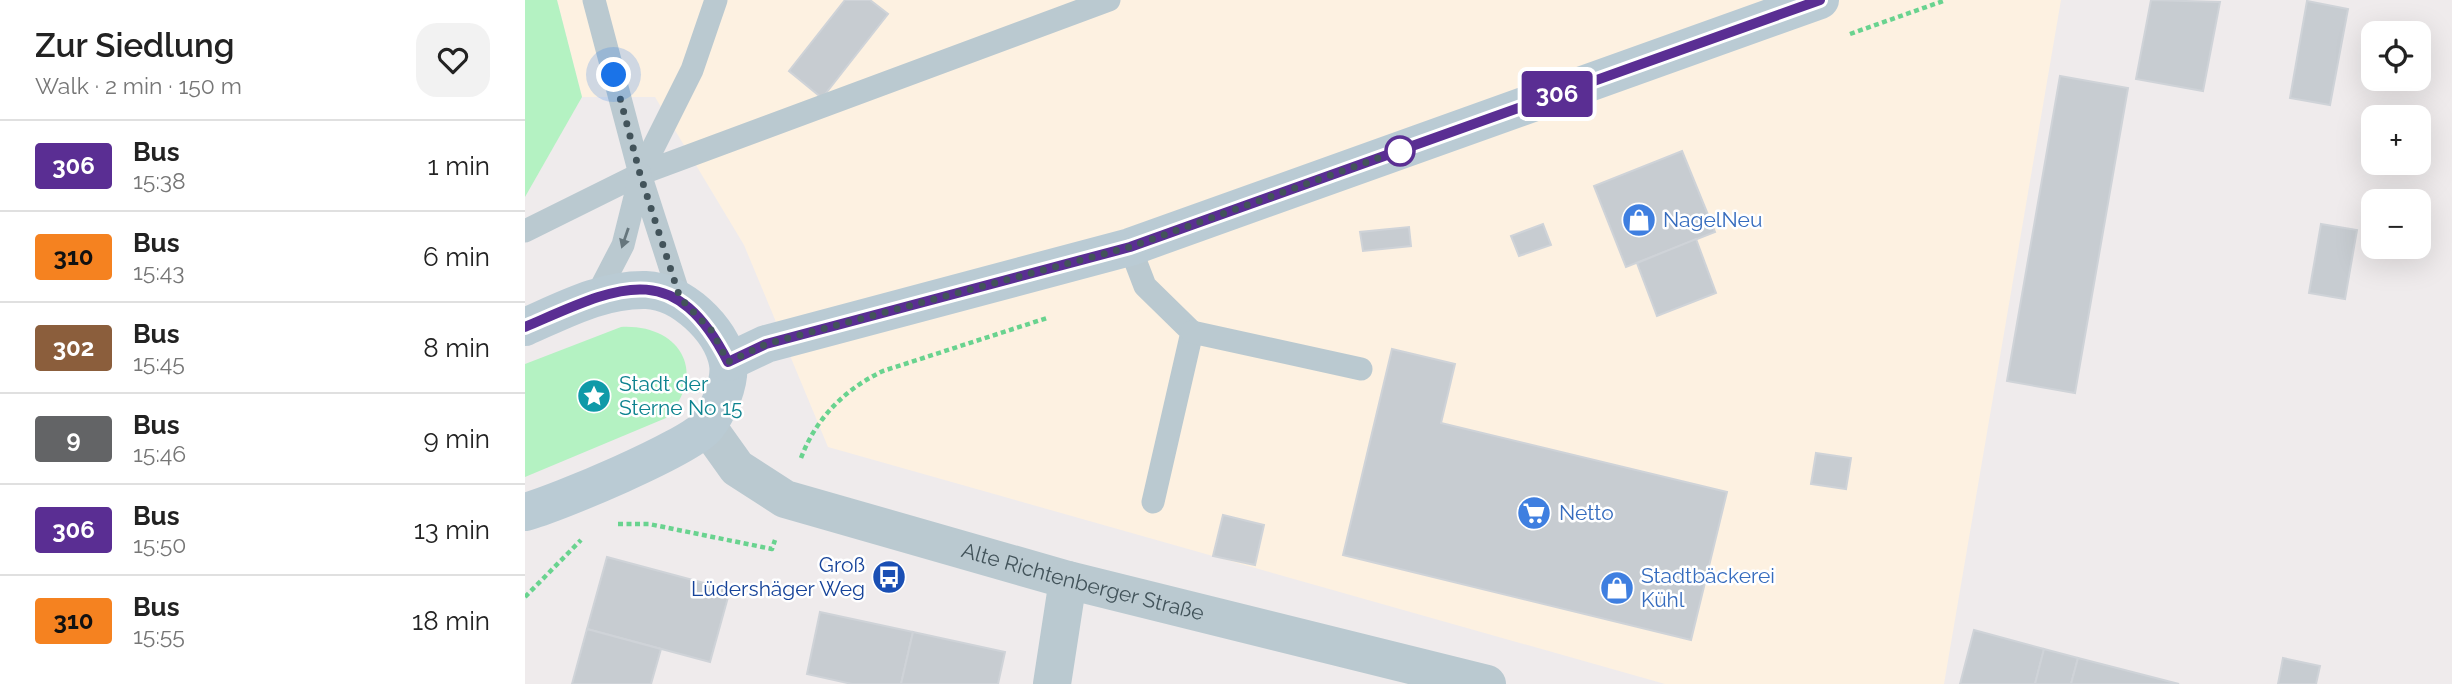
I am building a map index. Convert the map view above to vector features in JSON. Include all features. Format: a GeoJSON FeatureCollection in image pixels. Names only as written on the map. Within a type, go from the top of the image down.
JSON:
{"type":"FeatureCollection","features":[{"type":"Feature","properties":{"kind":"street"},"geometry":{"type":"LineString","coordinates":[[728,362],[766,344],[1130,247],[1820,0]]}},
{"type":"Feature","properties":{"kind":"street"},"geometry":{"type":"LineString","coordinates":[[525,327],[596,297],[648,290],[680,298],[712,331],[728,362],[727,384],[707,426],[684,445],[525,512]]}},
{"type":"Feature","properties":{"kind":"street","name":"Alte Richtenberger Straße"},"geometry":{"type":"LineString","coordinates":[[707,426],[737,468],[785,499],[1068,580],[1487,684]]}},
{"type":"Feature","properties":{"kind":"street"},"geometry":{"type":"LineString","coordinates":[[1052,684],[1068,580]]}},
{"type":"Feature","properties":{"kind":"lane"},"geometry":{"type":"LineString","coordinates":[[594,0],[640,174],[680,298]]}},
{"type":"Feature","properties":{"kind":"lane"},"geometry":{"type":"LineString","coordinates":[[596,297],[623,245],[635,208],[640,174],[692,70],[716,0]]}},
{"type":"Feature","properties":{"kind":"lane"},"geometry":{"type":"LineString","coordinates":[[525,231],[640,174],[1109,0]]}},
{"type":"Feature","properties":{"kind":"lane"},"geometry":{"type":"LineString","coordinates":[[1130,247],[1145,286],[1192,332],[1361,369]]}},
{"type":"Feature","properties":{"kind":"lane"},"geometry":{"type":"LineString","coordinates":[[1153,502],[1192,332]]}},
{"type":"Feature","properties":{"kind":"path"},"geometry":{"type":"LineString","coordinates":[[1846,35],[1946,0]]}},
{"type":"Feature","properties":{"kind":"path"},"geometry":{"type":"LineString","coordinates":[[615,524],[649,524],[772,549],[785,499],[805,448],[822,417],[860,382],[883,371],[1053,315]]}},
{"type":"Feature","properties":{"kind":"path"},"geometry":{"type":"LineString","coordinates":[[525,597],[581,540],[593,534]]}},
{"type":"Feature","properties":{"kind":"shaded area"},"geometry":{"type":"Polygon","coordinates":[[[557,0],[2061,0],[1944,684],[1665,684],[828,447],[744,245],[655,97],[582,97],[557,0]]]}},
{"type":"Feature","properties":{"kind":"green space"},"geometry":{"type":"Polygon","coordinates":[[[525,0],[557,0],[582,97],[525,197],[525,0]]]}},
{"type":"Feature","properties":{"kind":"green space"},"geometry":{"type":"Polygon","coordinates":[[[621,327],[642,328],[659,334],[673,343],[682,354],[686,369],[685,384],[679,401],[666,418],[525,477],[525,364],[621,327]]]}},
{"type":"Feature","properties":{"kind":"building"},"geometry":{"type":"Polygon","coordinates":[[[845,0],[870,0],[888,14],[822,98],[789,71],[845,0]]]}},
{"type":"Feature","properties":{"kind":"building"},"geometry":{"type":"Polygon","coordinates":[[[2151,0],[2220,2],[2203,91],[2136,79],[2151,0]]]}},
{"type":"Feature","properties":{"kind":"building"},"geometry":{"type":"Polygon","coordinates":[[[2307,1],[2348,9],[2330,105],[2290,98],[2307,1]]]}},
{"type":"Feature","properties":{"kind":"building"},"geometry":{"type":"Polygon","coordinates":[[[2060,76],[2128,88],[2075,393],[2007,381],[2060,76]]]}},
{"type":"Feature","properties":{"kind":"building"},"geometry":{"type":"Polygon","coordinates":[[[1682,151],[1715,232],[1626,267],[1594,186],[1682,151]]]}},
{"type":"Feature","properties":{"kind":"building"},"geometry":{"type":"Polygon","coordinates":[[[1543,224],[1551,245],[1519,256],[1511,236],[1543,224]]]}},
{"type":"Feature","properties":{"kind":"building"},"geometry":{"type":"Polygon","coordinates":[[[2321,224],[2357,230],[2345,299],[2309,293],[2321,224]]]}},
{"type":"Feature","properties":{"kind":"building"},"geometry":{"type":"Polygon","coordinates":[[[1409,227],[1411,246],[1363,251],[1360,232],[1409,227]]]}},
{"type":"Feature","properties":{"kind":"building"},"geometry":{"type":"Polygon","coordinates":[[[1696,239],[1716,293],[1657,316],[1637,263],[1696,239]]]}},
{"type":"Feature","properties":{"kind":"building"},"geometry":{"type":"Polygon","coordinates":[[[1392,349],[1455,364],[1441,423],[1727,492],[1691,640],[1343,555],[1392,349]]]}},
{"type":"Feature","properties":{"kind":"building"},"geometry":{"type":"Polygon","coordinates":[[[1816,453],[1851,458],[1846,489],[1811,484],[1816,453]]]}},
{"type":"Feature","properties":{"kind":"building"},"geometry":{"type":"Polygon","coordinates":[[[1223,515],[1264,525],[1255,565],[1213,556],[1223,515]]]}},
{"type":"Feature","properties":{"kind":"building"},"geometry":{"type":"Polygon","coordinates":[[[607,557],[730,590],[710,662],[587,629],[607,557]]]}},
{"type":"Feature","properties":{"kind":"building"},"geometry":{"type":"Polygon","coordinates":[[[820,612],[913,632],[901,684],[852,684],[807,674],[820,612]]]}},
{"type":"Feature","properties":{"kind":"building"},"geometry":{"type":"Polygon","coordinates":[[[587,629],[661,649],[651,684],[572,684],[587,629]]]}},
{"type":"Feature","properties":{"kind":"building"},"geometry":{"type":"Polygon","coordinates":[[[1974,630],[2044,649],[2035,684],[1960,684],[1974,630]]]}},
{"type":"Feature","properties":{"kind":"building"},"geometry":{"type":"Polygon","coordinates":[[[913,632],[1005,652],[998,684],[901,684],[913,632]]]}},
{"type":"Feature","properties":{"kind":"building"},"geometry":{"type":"Polygon","coordinates":[[[2044,649],[2078,658],[2071,684],[2035,684],[2044,649]]]}},
{"type":"Feature","properties":{"kind":"building"},"geometry":{"type":"Polygon","coordinates":[[[2078,658],[2179,684],[2071,684],[2078,658]]]}},
{"type":"Feature","properties":{"kind":"building"},"geometry":{"type":"Polygon","coordinates":[[[2283,658],[2320,666],[2316,684],[2278,684],[2283,658]]]}},
{"type":"Feature","properties":{"kind":"bus line","name":"306"},"geometry":{"type":"LineString","coordinates":[[525,327],[596,297],[648,290],[680,298],[697,313],[712,331],[728,362],[766,344],[1130,247],[1820,0]]}},
{"type":"Feature","properties":{"kind":"place","name":"NagelNeu"},"geometry":{"type":"Point","coordinates":[1639,220]}},
{"type":"Feature","properties":{"kind":"place","name":"Stadt der Sterne No 15"},"geometry":{"type":"Point","coordinates":[594,396]}},
{"type":"Feature","properties":{"kind":"place","name":"Netto"},"geometry":{"type":"Point","coordinates":[1534,513]}},
{"type":"Feature","properties":{"kind":"place","name":"Groß Lüdershäger Weg"},"geometry":{"type":"Point","coordinates":[889,577]}},
{"type":"Feature","properties":{"kind":"place","name":"Stadtbäckerei Kühl"},"geometry":{"type":"Point","coordinates":[1617,588]}},
{"type":"Feature","properties":{"kind":"route"},"geometry":{"type":"LineString","coordinates":[[614,75],[640,174],[680,298],[712,331],[728,362],[766,344],[1130,247],[1412,146],[1400,151]]}}]}
